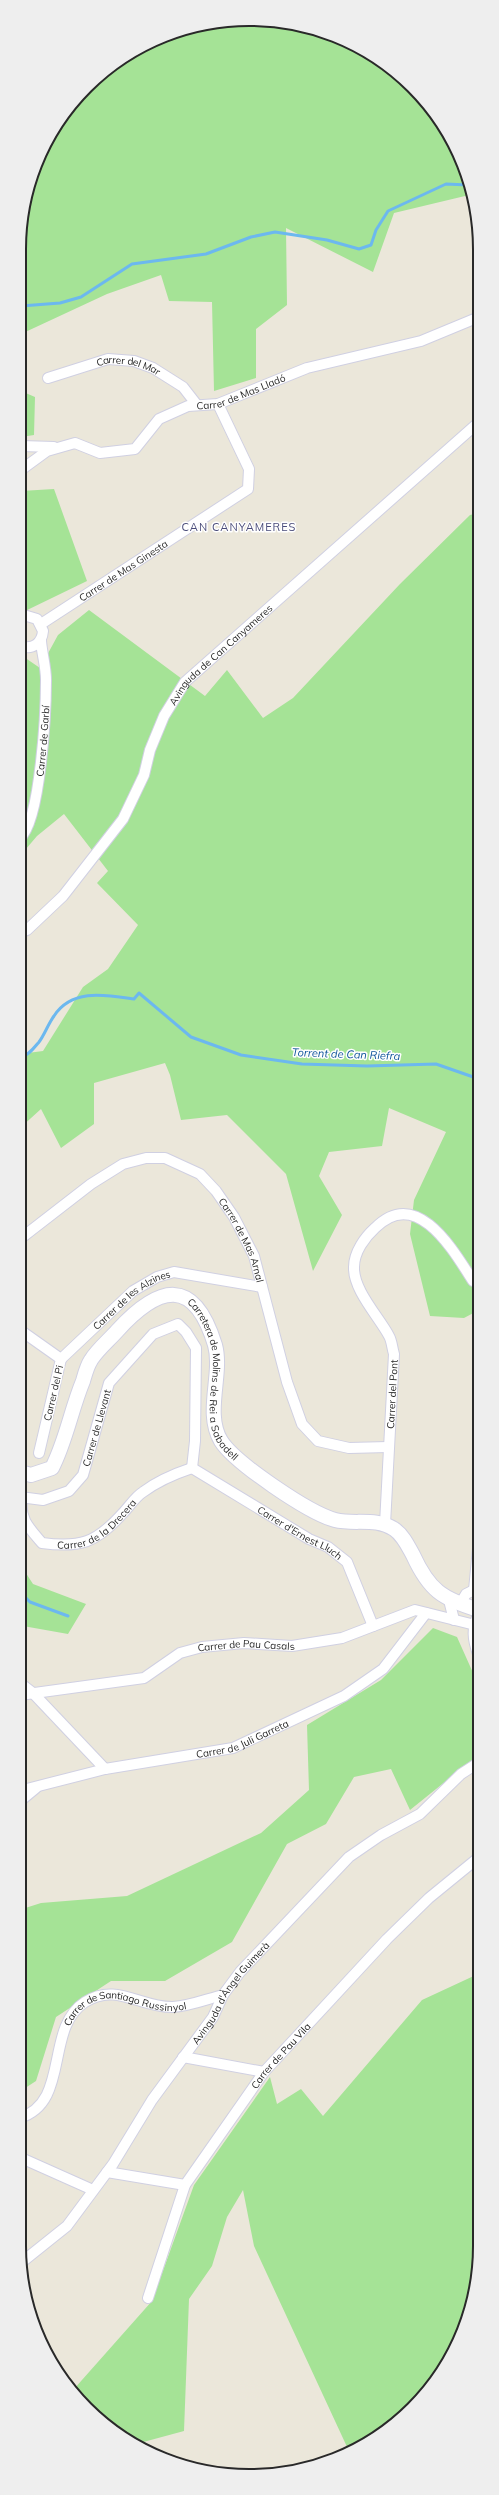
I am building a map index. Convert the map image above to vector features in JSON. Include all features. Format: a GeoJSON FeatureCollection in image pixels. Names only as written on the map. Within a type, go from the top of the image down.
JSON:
{"type":"FeatureCollection","features":[{"type":"Feature","properties":{"kind":"main road","name":"Carretera de Molins de Rei a Sabadell"},"geometry":{"type":"LineString","coordinates":[[26,1474],[31,1475],[52,1468],[61,1449],[72,1407],[91,1360],[133,1313],[154,1298],[177,1293],[194,1302],[208,1323],[217,1353],[214,1416],[220,1439],[235,1458],[319,1515],[337,1521],[360,1520],[385,1524],[399,1533],[428,1582],[437,1592],[456,1603],[473,1608]]}},
{"type":"Feature","properties":{"kind":"street","name":"Carrer de Mas Lladó"},"geometry":{"type":"LineString","coordinates":[[26,466],[47,451],[75,443],[100,453],[135,449],[159,419],[188,406],[218,404],[307,368],[421,341],[473,319]]}},
{"type":"Feature","properties":{"kind":"street","name":"Carrer del Mar"},"geometry":{"type":"LineString","coordinates":[[48,378],[108,359],[134,361],[153,368],[183,387],[197,405]]}},
{"type":"Feature","properties":{"kind":"street","name":"Carrer de Mas Ginesta"},"geometry":{"type":"LineString","coordinates":[[41,624],[248,489],[249,469],[218,404]]}},
{"type":"Feature","properties":{"kind":"street","name":"Avinguda de Can Canyameres"},"geometry":{"type":"LineString","coordinates":[[26,930],[63,896],[123,819],[144,776],[150,750],[164,716],[185,682],[473,427]]}},
{"type":"Feature","properties":{"kind":"street"},"geometry":{"type":"LineString","coordinates":[[26,446],[60,447]]}},
{"type":"Feature","properties":{"kind":"street"},"geometry":{"type":"LineString","coordinates":[[26,618],[32,617],[41,624]]}},
{"type":"Feature","properties":{"kind":"street","name":"Carrer de Garbí"},"geometry":{"type":"LineString","coordinates":[[26,826],[36,805],[46,679],[40,641],[43,631],[41,624]]}},
{"type":"Feature","properties":{"kind":"street"},"geometry":{"type":"LineString","coordinates":[[26,646],[32,647],[40,641]]}},
{"type":"Feature","properties":{"kind":"street","name":"Carrer de Mas Arnal"},"geometry":{"type":"LineString","coordinates":[[26,1234],[91,1184],[123,1164],[146,1158],[164,1158],[200,1174],[216,1191],[234,1217],[254,1256],[287,1382],[302,1424],[318,1441],[349,1448],[388,1447]]}},
{"type":"Feature","properties":{"kind":"street","name":"Carrer del Pont"},"geometry":{"type":"LineString","coordinates":[[385,1524],[394,1354],[390,1337],[362,1295],[354,1267],[363,1240],[385,1217],[408,1215],[431,1224],[448,1242],[473,1280]]}},
{"type":"Feature","properties":{"kind":"street","name":"Carrer de les Alzines"},"geometry":{"type":"LineString","coordinates":[[61,1359],[133,1291],[157,1277],[174,1272],[262,1287]]}},
{"type":"Feature","properties":{"kind":"street","name":"Carrer de Llevant"},"geometry":{"type":"LineString","coordinates":[[26,1498],[43,1500],[69,1491],[83,1475],[109,1383],[152,1334],[178,1324],[186,1332],[196,1348],[195,1441],[192,1468]]}},
{"type":"Feature","properties":{"kind":"street","name":"Carrer del Pi"},"geometry":{"type":"LineString","coordinates":[[26,1334],[61,1359],[39,1453]]}},
{"type":"Feature","properties":{"kind":"street","name":"Carrer de la Drecera"},"geometry":{"type":"LineString","coordinates":[[26,1524],[42,1543],[66,1546],[95,1540],[117,1520],[142,1492],[167,1476],[192,1468]]}},
{"type":"Feature","properties":{"kind":"street","name":"Carrer d'Ernest Lluch"},"geometry":{"type":"LineString","coordinates":[[192,1468],[309,1539],[328,1547],[347,1562],[373,1626]]}},
{"type":"Feature","properties":{"kind":"street"},"geometry":{"type":"LineString","coordinates":[[454,1620],[456,1603],[466,1594],[473,1593]]}},
{"type":"Feature","properties":{"kind":"street","name":"Carrer de Pau Casals"},"geometry":{"type":"LineString","coordinates":[[26,1694],[144,1678],[180,1653],[202,1647],[244,1643],[292,1646],[342,1638],[415,1610],[473,1625]]}},
{"type":"Feature","properties":{"kind":"street","name":"Carrer de Juli Garreta"},"geometry":{"type":"LineString","coordinates":[[26,1789],[105,1769],[233,1748],[344,1696],[383,1669],[426,1613]]}},
{"type":"Feature","properties":{"kind":"street"},"geometry":{"type":"LineString","coordinates":[[26,1688],[33,1693],[105,1769]]}},
{"type":"Feature","properties":{"kind":"street","name":"Avinguda d'Àngel Guimerà"},"geometry":{"type":"LineString","coordinates":[[26,2259],[67,2226],[107,2172],[183,2057],[213,2017],[223,1995],[240,1972],[349,1857],[381,1835],[420,1814],[461,1774],[473,1766]]}},
{"type":"Feature","properties":{"kind":"street"},"geometry":{"type":"LineString","coordinates":[[26,1796],[38,1786]]}},
{"type":"Feature","properties":{"kind":"street","name":"Carrer de Pau Vila"},"geometry":{"type":"LineString","coordinates":[[148,2298],[185,2185],[264,2072],[387,1939],[429,1898],[473,1862]]}},
{"type":"Feature","properties":{"kind":"street","name":"Carrer de Santiago Russinyol"},"geometry":{"type":"LineString","coordinates":[[26,2114],[36,2109],[45,2098],[52,2084],[67,2021],[76,2008],[86,2001],[108,1994],[117,1994],[159,2006],[172,2007],[223,1995]]}},
{"type":"Feature","properties":{"kind":"street"},"geometry":{"type":"LineString","coordinates":[[183,2057],[264,2072]]}},
{"type":"Feature","properties":{"kind":"street"},"geometry":{"type":"LineString","coordinates":[[26,2160],[93,2190]]}},
{"type":"Feature","properties":{"kind":"street"},"geometry":{"type":"LineString","coordinates":[[107,2172],[185,2185]]}},
{"type":"Feature","properties":{"kind":"green space"},"geometry":{"type":"Polygon","coordinates":[[[235,26],[264,26],[293,30],[321,38],[348,49],[386,72],[418,102],[443,138],[461,178],[466,197],[394,213],[373,272],[286,228],[287,305],[256,329],[256,378],[214,391],[212,302],[169,301],[161,275],[107,294],[26,332],[26,235],[30,206],[38,178],[49,151],[64,125],[81,102],[102,81],[125,64],[151,49],[178,38],[206,30],[220,28],[235,26]]]}},
{"type":"Feature","properties":{"kind":"green space"},"geometry":{"type":"Polygon","coordinates":[[[26,393],[35,397],[34,435],[26,436],[26,393]]]}},
{"type":"Feature","properties":{"kind":"green space"},"geometry":{"type":"Polygon","coordinates":[[[54,489],[87,581],[26,611],[26,491],[54,489]]]}},
{"type":"Feature","properties":{"kind":"green space"},"geometry":{"type":"Polygon","coordinates":[[[473,514],[473,1313],[464,1318],[430,1316],[410,1234],[414,1200],[446,1132],[389,1108],[382,1146],[329,1152],[319,1176],[342,1215],[313,1271],[286,1174],[227,1115],[181,1120],[170,1075],[165,1063],[94,1083],[94,1124],[61,1148],[41,1109],[26,1123],[26,1053],[43,1051],[83,987],[108,969],[138,925],[97,883],[108,871],[64,814],[37,836],[26,849],[26,658],[40,668],[58,635],[89,610],[205,696],[227,670],[263,718],[293,698],[400,584],[470,515],[473,514]]]}},
{"type":"Feature","properties":{"kind":"green space"},"geometry":{"type":"Polygon","coordinates":[[[26,1573],[33,1584],[86,1604],[68,1634],[26,1627],[26,1573]]]}},
{"type":"Feature","properties":{"kind":"green space"},"geometry":{"type":"Polygon","coordinates":[[[433,1628],[457,1637],[473,1673],[473,1759],[410,1810],[391,1769],[354,1777],[326,1824],[287,1844],[232,1942],[165,1981],[111,1981],[56,2017],[36,2081],[26,2087],[26,1908],[41,1903],[127,1896],[261,1833],[309,1790],[307,1725],[381,1680],[433,1628]]]}},
{"type":"Feature","properties":{"kind":"green space"},"geometry":{"type":"Polygon","coordinates":[[[473,1976],[473,2260],[469,2289],[456,2331],[443,2357],[427,2382],[408,2404],[386,2423],[347,2447],[254,2246],[243,2190],[227,2217],[212,2266],[189,2299],[184,2431],[144,2442],[113,2423],[91,2404],[76,2387],[152,2301],[194,2185],[270,2077],[277,2104],[301,2089],[323,2116],[422,2000],[473,1976]]]}},
{"type":"Feature","properties":{"kind":"waterway"},"geometry":{"type":"LineString","coordinates":[[26,306],[60,303],[81,297],[132,264],[206,254],[251,237],[275,232],[327,240],[359,249],[371,245],[376,230],[388,211],[446,184],[463,185]]}},
{"type":"Feature","properties":{"kind":"waterway","name":"Torrent de Can Riefra"},"geometry":{"type":"LineString","coordinates":[[26,1055],[41,1039],[50,1022],[61,1007],[70,1001],[80,997],[101,995],[134,999],[139,993],[191,1037],[241,1055],[302,1064],[367,1066],[436,1064],[473,1077]]}},
{"type":"Feature","properties":{"kind":"waterway"},"geometry":{"type":"LineString","coordinates":[[26,1598],[30,1602],[68,1616]]}},
{"type":"Feature","properties":{"kind":"district","name":"CAN CANYAMERES"},"geometry":{"type":"Point","coordinates":[239,527]}}]}
